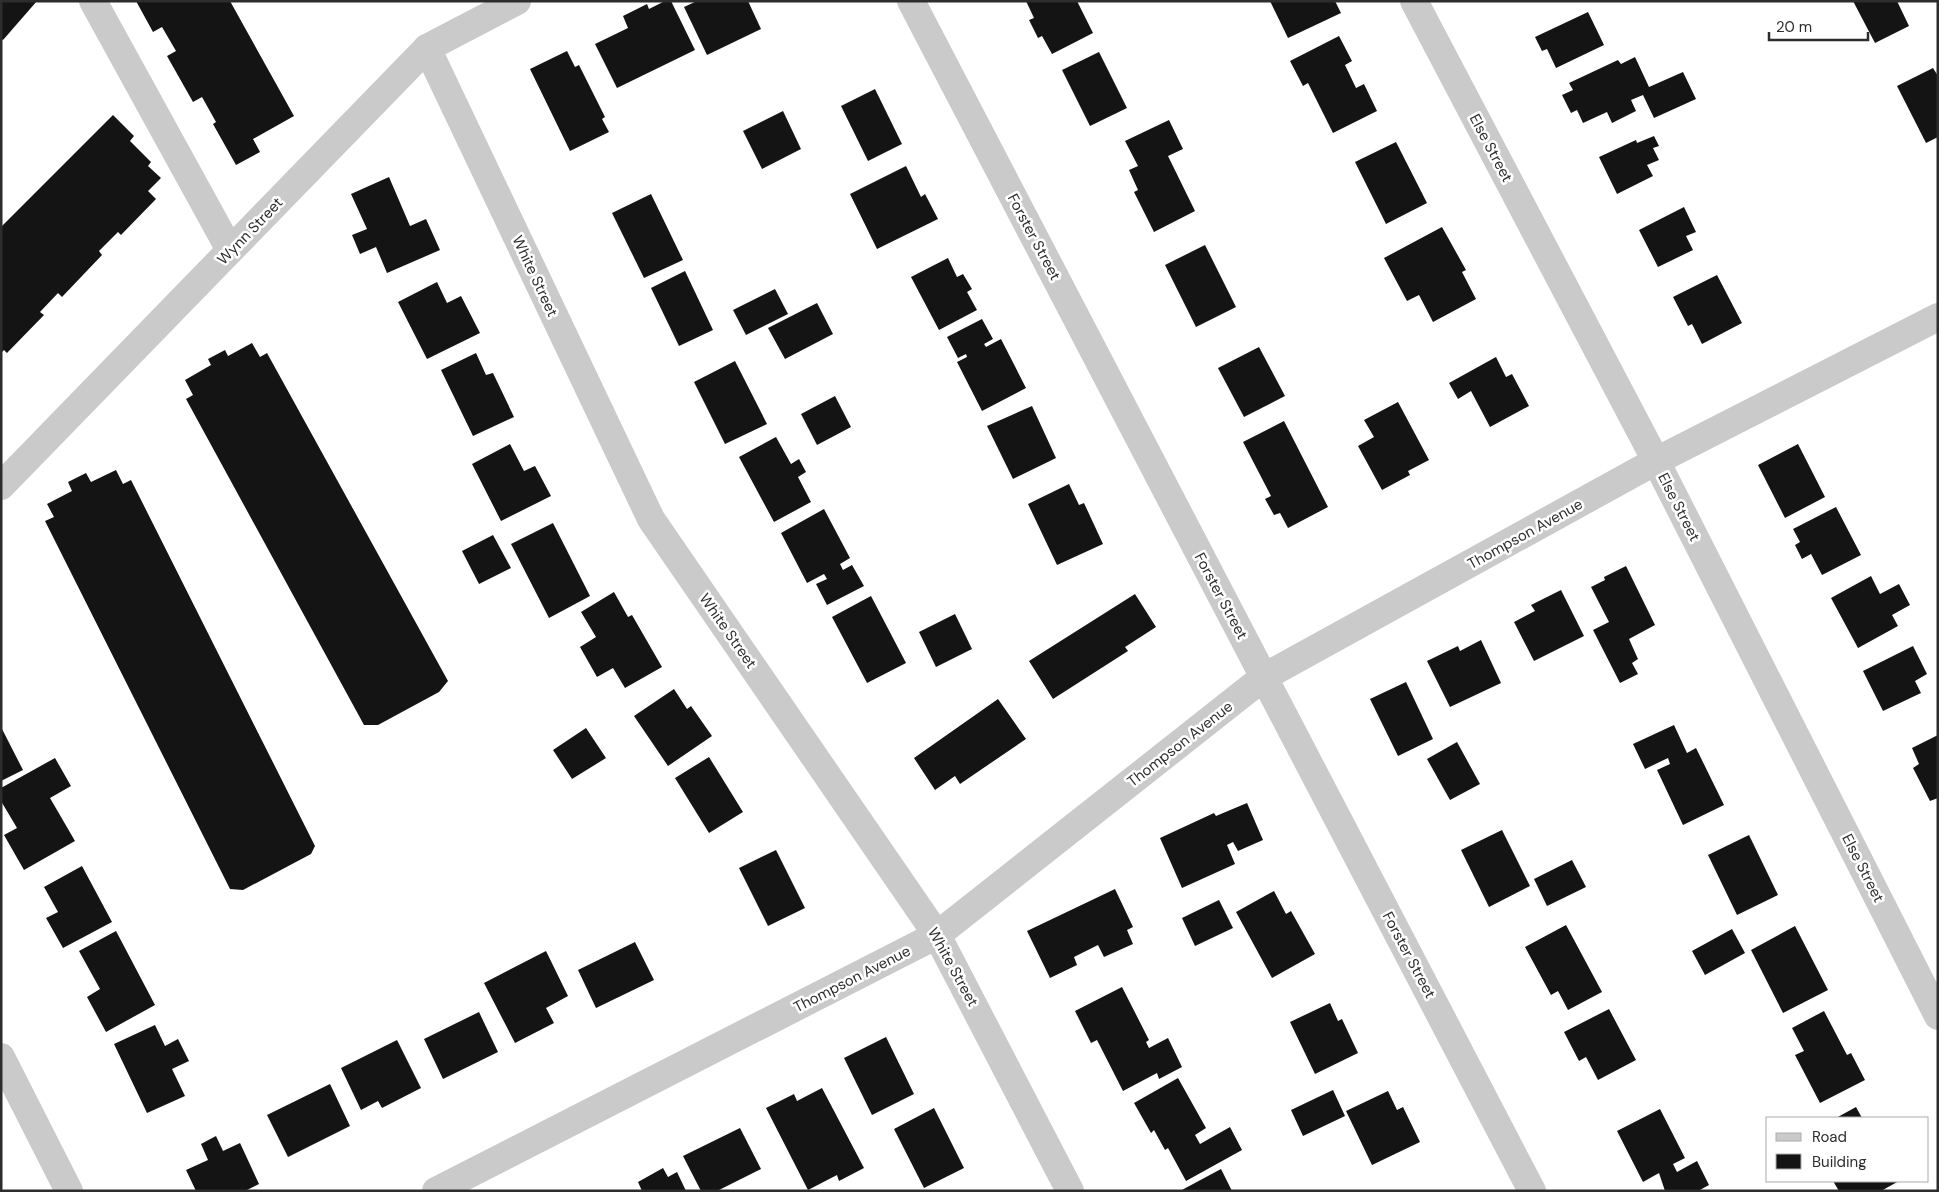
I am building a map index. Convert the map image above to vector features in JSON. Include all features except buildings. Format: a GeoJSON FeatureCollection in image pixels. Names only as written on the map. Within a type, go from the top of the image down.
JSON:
{"type":"FeatureCollection","features":[{"type":"Feature","properties":{"kind":"street"},"geometry":{"type":"LineString","coordinates":[[93,1],[230,250]]}},
{"type":"Feature","properties":{"kind":"street","name":"Wynn Street"},"geometry":{"type":"LineString","coordinates":[[1,486],[427,48],[517,1]]}},
{"type":"Feature","properties":{"kind":"street","name":"Forster Street"},"geometry":{"type":"LineString","coordinates":[[911,1],[1532,1191]]}},
{"type":"Feature","properties":{"kind":"street","name":"Else Street"},"geometry":{"type":"LineString","coordinates":[[1414,1],[1656,461],[1938,1016]]}},
{"type":"Feature","properties":{"kind":"street","name":"White Street"},"geometry":{"type":"LineString","coordinates":[[427,48],[651,520],[938,935],[1070,1191]]}},
{"type":"Feature","properties":{"kind":"street","name":"Thompson Avenue"},"geometry":{"type":"LineString","coordinates":[[436,1191],[938,935],[1264,677],[1656,461],[1938,317]]}},
{"type":"Feature","properties":{"kind":"street"},"geometry":{"type":"LineString","coordinates":[[1,1057],[69,1191]]}}]}
